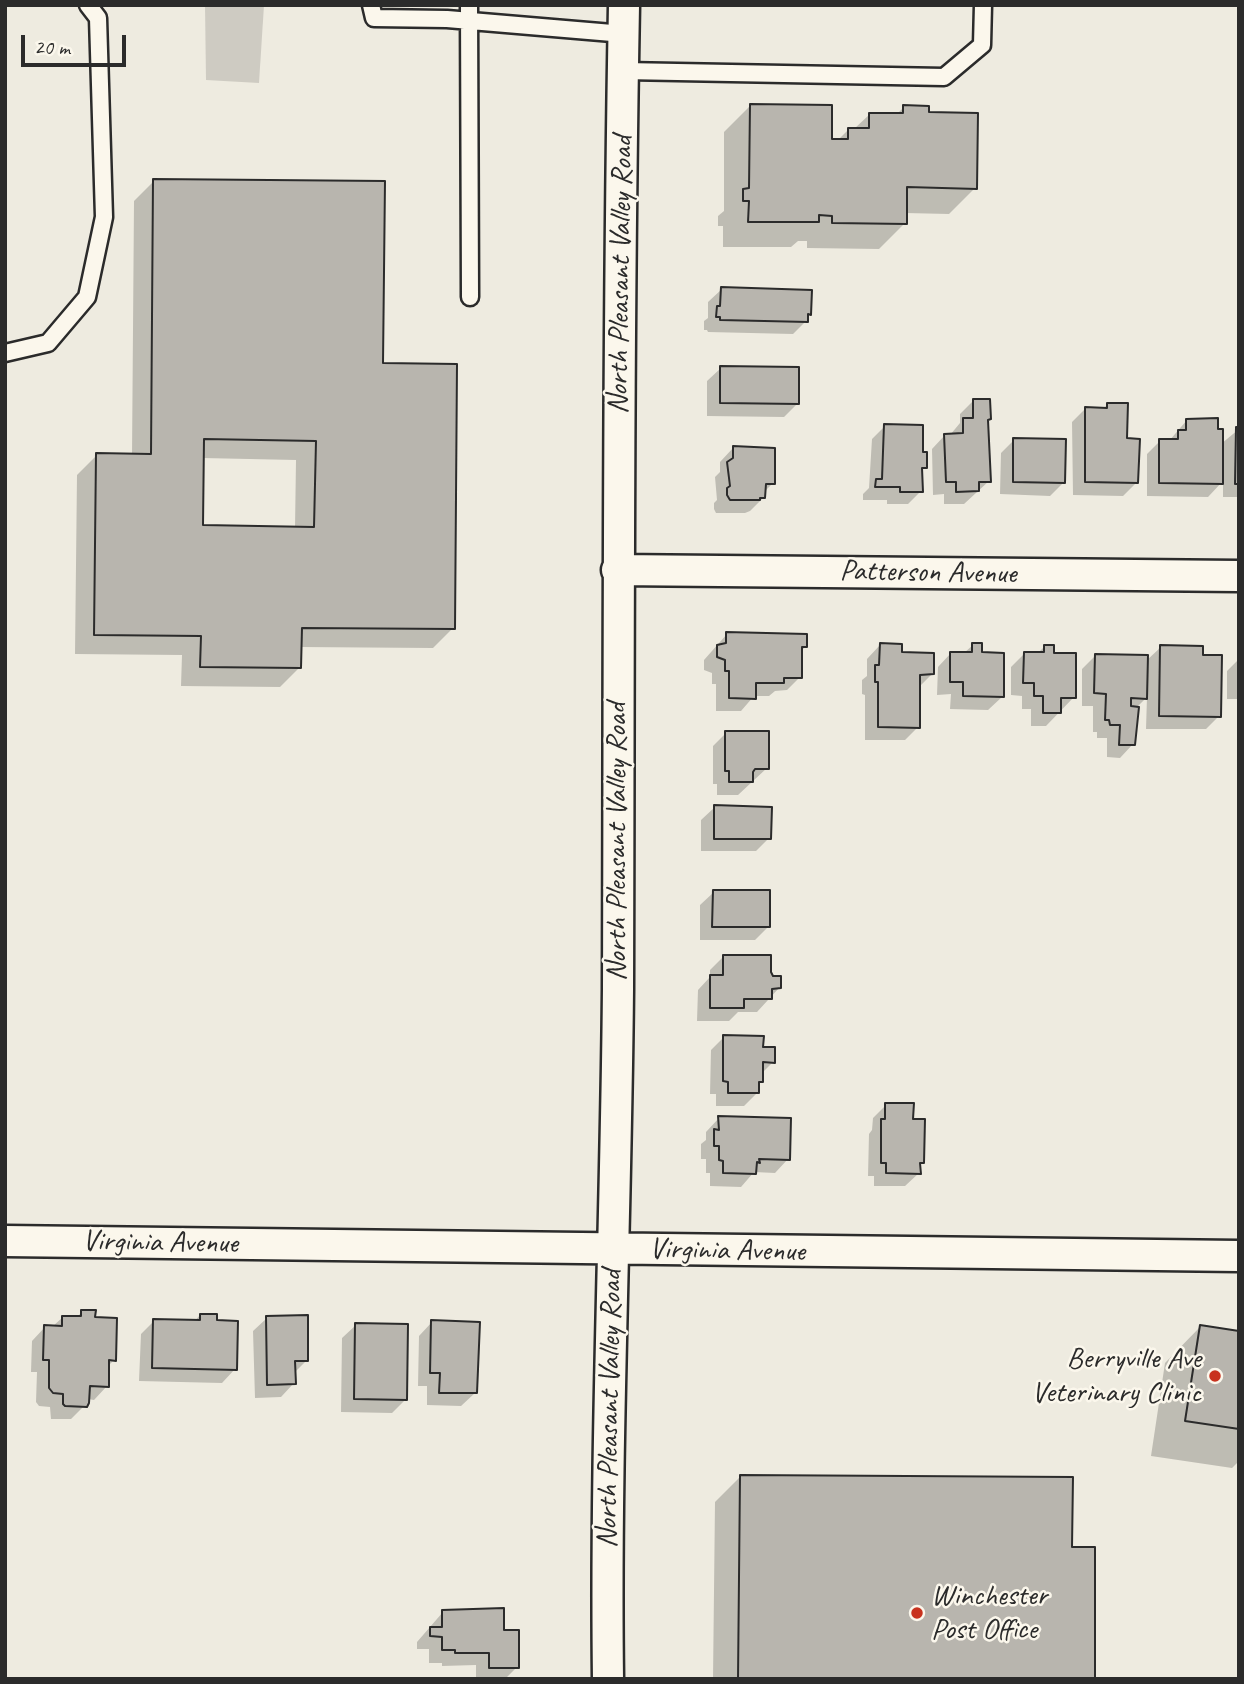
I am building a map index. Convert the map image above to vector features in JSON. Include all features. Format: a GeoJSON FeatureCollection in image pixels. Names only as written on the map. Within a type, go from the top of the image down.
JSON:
{"type":"FeatureCollection","features":[{"type":"Feature","properties":{"kind":"street","name":"North Pleasant Valley Road"},"geometry":{"type":"LineString","coordinates":[[608,1679],[612,1249],[618,993],[617,570],[624,20]]}},
{"type":"Feature","properties":{"kind":"street","name":"Patterson Avenue"},"geometry":{"type":"LineString","coordinates":[[617,570],[1239,576]]}},
{"type":"Feature","properties":{"kind":"street","name":"Virginia Avenue"},"geometry":{"type":"LineString","coordinates":[[5,1241],[1239,1256]]}},
{"type":"Feature","properties":{"kind":"lane"},"geometry":{"type":"LineString","coordinates":[[5,353],[48,343],[87,297],[104,217],[98,18],[89,5]]}},
{"type":"Feature","properties":{"kind":"lane"},"geometry":{"type":"LineString","coordinates":[[371,5],[373,18],[468,13],[624,20]]}},
{"type":"Feature","properties":{"kind":"lane"},"geometry":{"type":"LineString","coordinates":[[624,71],[944,77],[982,46],[983,5]]}},
{"type":"Feature","properties":{"kind":"lane"},"geometry":{"type":"LineString","coordinates":[[468,13],[470,297]]}},
{"type":"Feature","properties":{"kind":"shaded area"},"geometry":{"type":"Polygon","coordinates":[[[205,5],[264,5],[259,83],[206,80],[205,5]]]}},
{"type":"Feature","properties":{"kind":"building"},"geometry":{"type":"Polygon","coordinates":[[[750,104],[832,105],[832,139],[848,139],[848,128],[869,128],[869,113],[903,113],[903,105],[929,106],[929,112],[978,113],[977,189],[907,187],[907,224],[832,223],[832,216],[819,215],[819,222],[748,222],[749,201],[743,201],[743,189],[749,188],[750,104]]]}},
{"type":"Feature","properties":{"kind":"building"},"geometry":{"type":"Polygon","coordinates":[[[153,179],[385,181],[383,363],[457,364],[455,629],[302,628],[301,668],[200,667],[201,636],[94,635],[96,453],[151,454],[153,179]],[[204,439],[203,525],[314,527],[316,441],[204,439]]]}},
{"type":"Feature","properties":{"kind":"building"},"geometry":{"type":"Polygon","coordinates":[[[721,287],[812,290],[811,315],[808,314],[808,322],[720,320],[720,317],[716,317],[717,306],[720,306],[721,287]]]}},
{"type":"Feature","properties":{"kind":"building"},"geometry":{"type":"Polygon","coordinates":[[[720,366],[799,367],[799,404],[720,403],[720,366]]]}},
{"type":"Feature","properties":{"kind":"building"},"geometry":{"type":"Polygon","coordinates":[[[973,399],[990,399],[991,419],[988,420],[991,482],[979,482],[979,491],[956,492],[956,482],[946,482],[944,434],[963,433],[963,418],[973,418],[973,399]]]}},
{"type":"Feature","properties":{"kind":"building"},"geometry":{"type":"Polygon","coordinates":[[[1107,403],[1128,403],[1127,438],[1140,439],[1138,483],[1085,482],[1085,407],[1107,408],[1107,403]]]}},
{"type":"Feature","properties":{"kind":"building"},"geometry":{"type":"Polygon","coordinates":[[[1218,418],[1218,429],[1223,429],[1223,484],[1159,483],[1159,439],[1178,439],[1178,430],[1186,430],[1186,419],[1218,418]]]}},
{"type":"Feature","properties":{"kind":"building"},"geometry":{"type":"Polygon","coordinates":[[[884,424],[923,425],[923,452],[927,452],[927,468],[922,468],[923,492],[900,492],[900,487],[875,487],[876,479],[882,479],[884,424]]]}},
{"type":"Feature","properties":{"kind":"building"},"geometry":{"type":"Polygon","coordinates":[[[1236,427],[1239,427],[1239,484],[1235,484],[1236,427]]]}},
{"type":"Feature","properties":{"kind":"building"},"geometry":{"type":"Polygon","coordinates":[[[1013,438],[1066,439],[1065,483],[1013,482],[1013,438]]]}},
{"type":"Feature","properties":{"kind":"building"},"geometry":{"type":"Polygon","coordinates":[[[733,446],[775,448],[775,484],[766,484],[765,498],[730,500],[727,495],[727,488],[730,486],[727,462],[733,458],[733,446]]]}},
{"type":"Feature","properties":{"kind":"building"},"geometry":{"type":"Polygon","coordinates":[[[726,632],[807,634],[807,647],[802,647],[802,678],[784,678],[784,683],[756,683],[756,699],[729,698],[729,671],[725,671],[725,660],[717,657],[717,645],[726,643],[726,632]]]}},
{"type":"Feature","properties":{"kind":"building"},"geometry":{"type":"Polygon","coordinates":[[[880,643],[902,644],[902,652],[934,653],[934,674],[920,675],[920,728],[878,727],[878,682],[875,682],[875,665],[879,665],[880,643]]]}},
{"type":"Feature","properties":{"kind":"building"},"geometry":{"type":"Polygon","coordinates":[[[972,643],[982,643],[982,652],[1004,653],[1004,697],[963,696],[963,682],[950,682],[950,652],[972,652],[972,643]]]}},
{"type":"Feature","properties":{"kind":"building"},"geometry":{"type":"Polygon","coordinates":[[[1044,645],[1054,645],[1054,653],[1076,653],[1076,698],[1061,698],[1061,713],[1043,713],[1043,696],[1034,696],[1034,683],[1023,683],[1024,652],[1044,652],[1044,645]]]}},
{"type":"Feature","properties":{"kind":"building"},"geometry":{"type":"Polygon","coordinates":[[[1160,645],[1203,646],[1203,655],[1222,655],[1221,717],[1159,716],[1160,645]]]}},
{"type":"Feature","properties":{"kind":"building"},"geometry":{"type":"Polygon","coordinates":[[[1095,654],[1148,655],[1147,699],[1131,698],[1131,706],[1139,707],[1135,745],[1119,745],[1120,725],[1110,725],[1109,720],[1105,720],[1106,694],[1094,693],[1095,654]]]}},
{"type":"Feature","properties":{"kind":"building"},"geometry":{"type":"Polygon","coordinates":[[[725,731],[769,731],[769,769],[755,769],[753,782],[729,782],[729,771],[725,771],[725,731]]]}},
{"type":"Feature","properties":{"kind":"building"},"geometry":{"type":"Polygon","coordinates":[[[714,805],[772,807],[771,839],[714,839],[714,805]]]}},
{"type":"Feature","properties":{"kind":"building"},"geometry":{"type":"Polygon","coordinates":[[[713,890],[770,890],[770,927],[712,927],[713,890]]]}},
{"type":"Feature","properties":{"kind":"building"},"geometry":{"type":"Polygon","coordinates":[[[723,955],[771,955],[771,972],[773,976],[781,976],[781,988],[772,989],[772,999],[744,999],[744,1008],[710,1008],[710,975],[723,975],[723,955]]]}},
{"type":"Feature","properties":{"kind":"building"},"geometry":{"type":"Polygon","coordinates":[[[723,1035],[764,1036],[763,1047],[775,1047],[775,1063],[763,1062],[763,1082],[759,1082],[759,1093],[728,1093],[728,1082],[723,1081],[723,1035]]]}},
{"type":"Feature","properties":{"kind":"building"},"geometry":{"type":"Polygon","coordinates":[[[885,1103],[914,1103],[913,1119],[925,1119],[924,1163],[920,1163],[921,1174],[886,1173],[886,1163],[881,1163],[881,1119],[885,1119],[885,1103]]]}},
{"type":"Feature","properties":{"kind":"building"},"geometry":{"type":"Polygon","coordinates":[[[718,1116],[791,1118],[790,1160],[759,1159],[756,1174],[723,1173],[719,1146],[714,1146],[714,1129],[719,1130],[718,1116]]]}},
{"type":"Feature","properties":{"kind":"building"},"geometry":{"type":"Polygon","coordinates":[[[81,1310],[96,1310],[95,1317],[117,1318],[116,1361],[109,1360],[109,1387],[90,1386],[87,1407],[65,1406],[63,1394],[53,1393],[49,1388],[49,1360],[43,1360],[44,1325],[62,1326],[62,1316],[81,1316],[81,1310]]]}},
{"type":"Feature","properties":{"kind":"building"},"geometry":{"type":"Polygon","coordinates":[[[200,1314],[217,1314],[217,1320],[238,1321],[237,1370],[152,1368],[153,1319],[200,1320],[200,1314]]]}},
{"type":"Feature","properties":{"kind":"building"},"geometry":{"type":"Polygon","coordinates":[[[308,1315],[308,1361],[295,1361],[296,1384],[267,1385],[266,1316],[308,1315]]]}},
{"type":"Feature","properties":{"kind":"building"},"geometry":{"type":"Polygon","coordinates":[[[431,1320],[480,1322],[477,1393],[439,1393],[440,1373],[430,1373],[431,1320]]]}},
{"type":"Feature","properties":{"kind":"building"},"geometry":{"type":"Polygon","coordinates":[[[355,1323],[408,1324],[407,1400],[354,1399],[355,1323]]]}},
{"type":"Feature","properties":{"kind":"building","name":"Berryville Ave Veterinary Clinic"},"geometry":{"type":"Polygon","coordinates":[[[1200,1325],[1239,1331],[1239,1429],[1185,1421],[1200,1325]]]}},
{"type":"Feature","properties":{"kind":"building","name":"Winchester Post Office"},"geometry":{"type":"Polygon","coordinates":[[[740,1475],[1073,1477],[1072,1547],[1095,1547],[1095,1679],[738,1679],[740,1475]]]}},
{"type":"Feature","properties":{"kind":"building"},"geometry":{"type":"Polygon","coordinates":[[[504,1608],[504,1630],[519,1630],[519,1668],[489,1668],[489,1653],[455,1653],[455,1650],[442,1650],[442,1637],[430,1636],[430,1627],[442,1627],[442,1610],[504,1608]]]}},
{"type":"Feature","properties":{"kind":"place","name":"Berryville Ave Veterinary Clinic"},"geometry":{"type":"Point","coordinates":[1215,1376]}},
{"type":"Feature","properties":{"kind":"place","name":"Winchester Post Office"},"geometry":{"type":"Point","coordinates":[917,1613]}}]}
